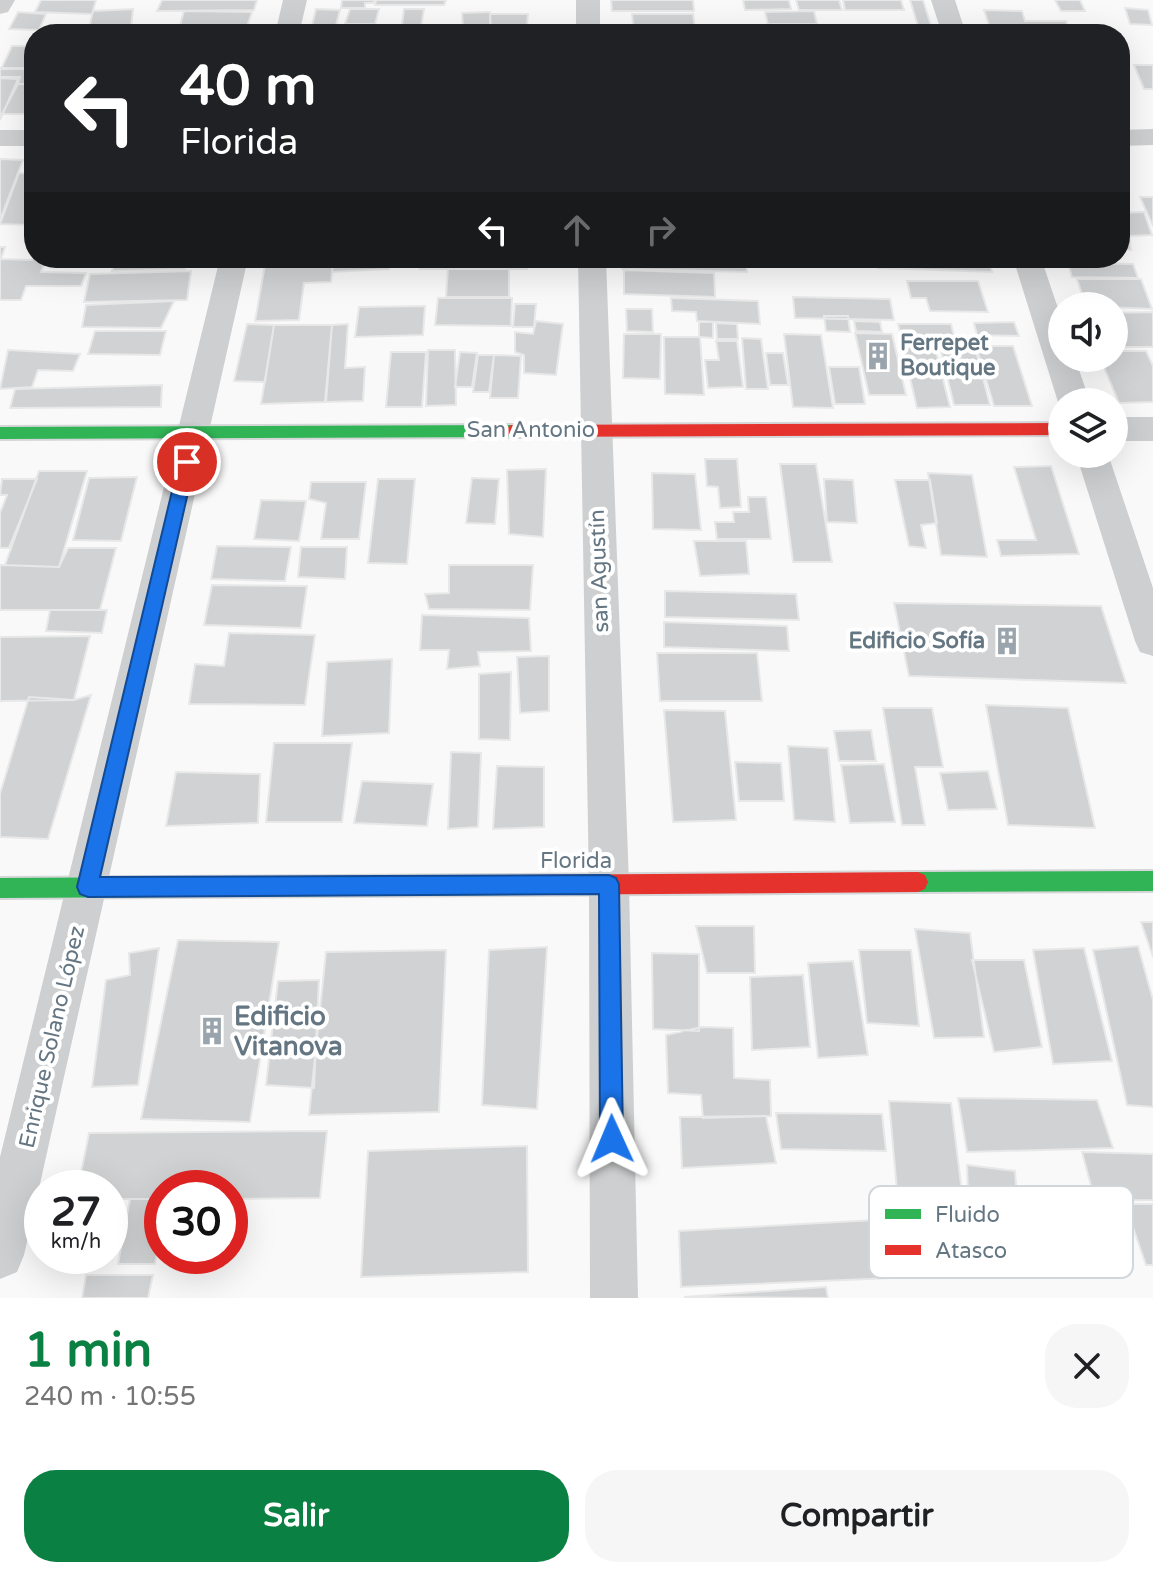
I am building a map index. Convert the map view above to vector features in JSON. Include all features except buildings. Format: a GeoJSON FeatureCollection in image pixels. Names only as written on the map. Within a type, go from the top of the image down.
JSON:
{"type":"FeatureCollection","features":[{"type":"Feature","properties":{"kind":"street"},"geometry":{"type":"LineString","coordinates":[[0,7],[3,0]]}},
{"type":"Feature","properties":{"kind":"street"},"geometry":{"type":"LineString","coordinates":[[289,24],[295,0]]}},
{"type":"Feature","properties":{"kind":"street"},"geometry":{"type":"LineString","coordinates":[[588,0],[588,24]]}},
{"type":"Feature","properties":{"kind":"street"},"geometry":{"type":"LineString","coordinates":[[943,0],[951,24]]}},
{"type":"Feature","properties":{"kind":"street"},"geometry":{"type":"LineString","coordinates":[[1130,138],[1153,137]]}},
{"type":"Feature","properties":{"kind":"street"},"geometry":{"type":"LineString","coordinates":[[0,138],[24,138]]}},
{"type":"Feature","properties":{"kind":"street","name":"Enrique Solano López"},"geometry":{"type":"LineString","coordinates":[[0,1255],[232,268]]}},
{"type":"Feature","properties":{"kind":"street","name":"san Agustín"},"geometry":{"type":"LineString","coordinates":[[592,268],[609,884]]}},
{"type":"Feature","properties":{"kind":"street"},"geometry":{"type":"LineString","coordinates":[[1030,268],[1069,388]]}},
{"type":"Feature","properties":{"kind":"street","name":"San Antonio"},"geometry":{"type":"LineString","coordinates":[[0,433],[1048,429]]}},
{"type":"Feature","properties":{"kind":"street"},"geometry":{"type":"LineString","coordinates":[[1128,429],[1153,429]]}},
{"type":"Feature","properties":{"kind":"street"},"geometry":{"type":"LineString","coordinates":[[1097,468],[1153,641]]}},
{"type":"Feature","properties":{"kind":"street","name":"Florida"},"geometry":{"type":"LineString","coordinates":[[0,888],[1153,881]]}},
{"type":"Feature","properties":{"kind":"street"},"geometry":{"type":"LineString","coordinates":[[609,884],[614,1298]]}},
{"type":"Feature","properties":{"kind":"traffic: fast"},"geometry":{"type":"LineString","coordinates":[[0,433],[511,431]]}},
{"type":"Feature","properties":{"kind":"traffic: fast"},"geometry":{"type":"LineString","coordinates":[[918,882],[1153,881]]}},
{"type":"Feature","properties":{"kind":"traffic: fast"},"geometry":{"type":"LineString","coordinates":[[0,888],[515,885]]}},
{"type":"Feature","properties":{"kind":"traffic: jam"},"geometry":{"type":"LineString","coordinates":[[511,431],[1048,429]]}},
{"type":"Feature","properties":{"kind":"traffic: jam"},"geometry":{"type":"LineString","coordinates":[[515,885],[918,882]]}},
{"type":"Feature","properties":{"kind":"place","name":"Ferrepet Boutique"},"geometry":{"type":"Point","coordinates":[878,356]}},
{"type":"Feature","properties":{"kind":"place","name":"Edificio Sofía"},"geometry":{"type":"Point","coordinates":[1007,641]}},
{"type":"Feature","properties":{"kind":"place","name":"Edificio Vitanova"},"geometry":{"type":"Point","coordinates":[212,1031]}},
{"type":"Feature","properties":{"kind":"route"},"geometry":{"type":"LineString","coordinates":[[187,462],[88,887],[609,884],[612,1139]]}}]}
